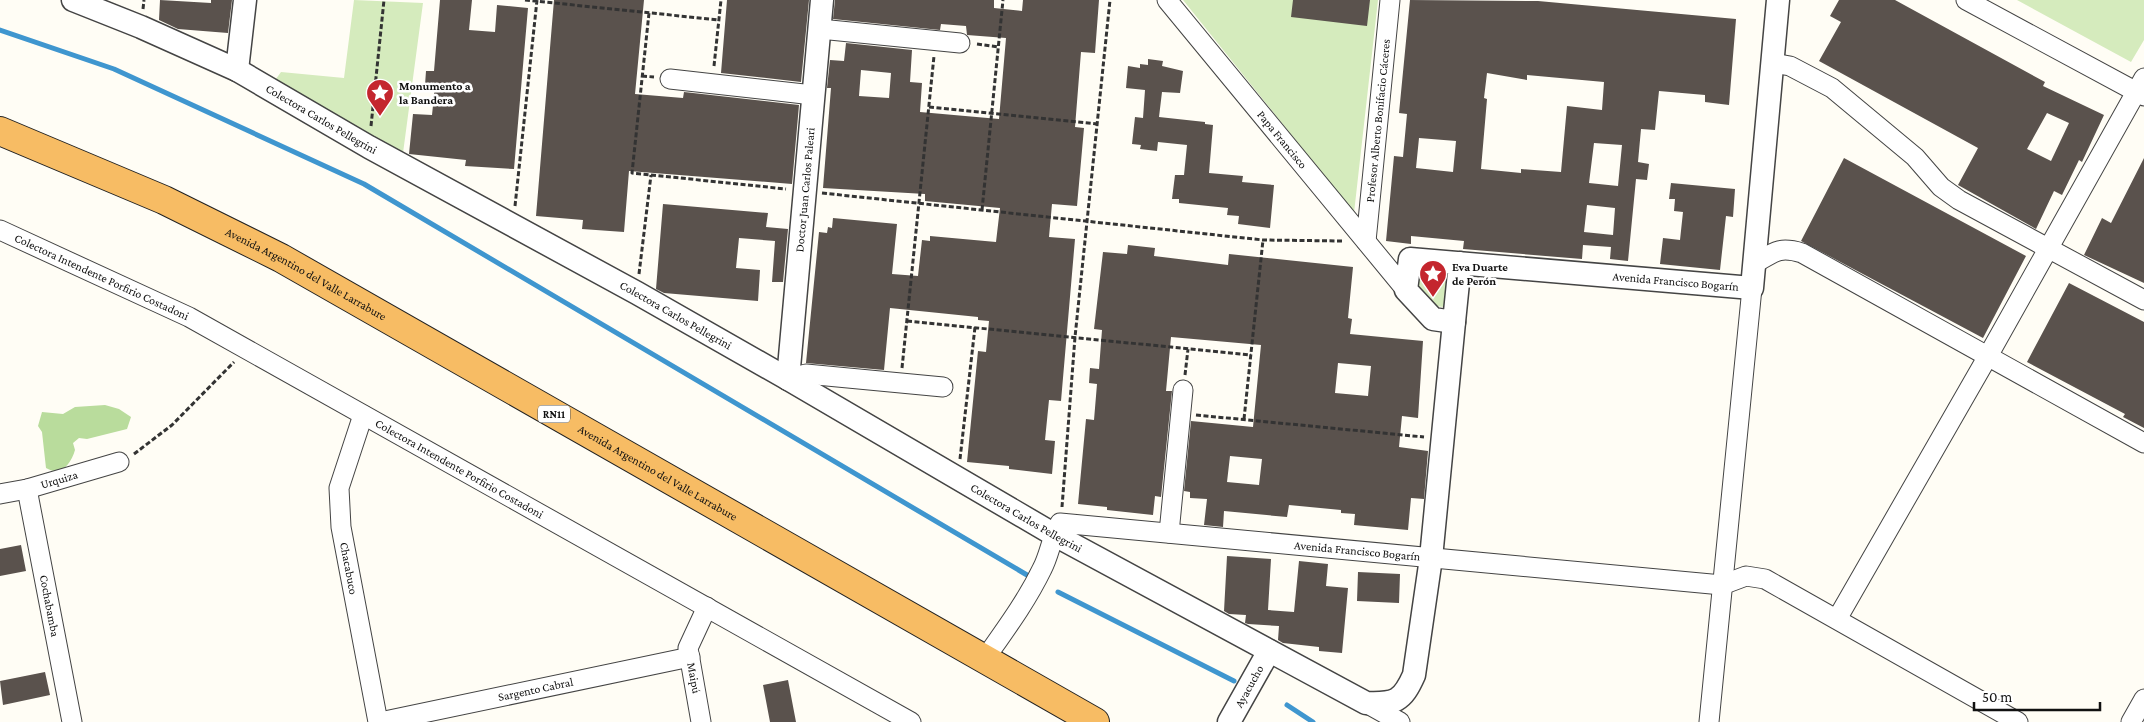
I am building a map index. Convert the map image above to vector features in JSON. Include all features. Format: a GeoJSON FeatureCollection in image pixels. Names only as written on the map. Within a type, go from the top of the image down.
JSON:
{"type":"FeatureCollection","features":[{"type":"Feature","properties":{"kind":"highway","name":"Avenida Argentino del Valle Larrabure"},"geometry":{"type":"LineString","coordinates":[[0,131],[164,200],[281,258],[1095,722]]}},
{"type":"Feature","properties":{"kind":"street","name":"Colectora Carlos Pellegrini"},"geometry":{"type":"LineString","coordinates":[[73,0],[142,27],[237,70],[369,147],[637,293],[958,478],[1057,528],[1269,651],[1366,703]]}},
{"type":"Feature","properties":{"kind":"street"},"geometry":{"type":"LineString","coordinates":[[237,70],[245,0]]}},
{"type":"Feature","properties":{"kind":"street","name":"Doctor Juan Carlos Paleari"},"geometry":{"type":"LineString","coordinates":[[788,379],[803,191],[822,0]]}},
{"type":"Feature","properties":{"kind":"street","name":"Papa Francisco"},"geometry":{"type":"LineString","coordinates":[[1167,0],[1366,241],[1381,256],[1406,290]]}},
{"type":"Feature","properties":{"kind":"street","name":"Profesor Alberto Bonifacio Cáceres"},"geometry":{"type":"LineString","coordinates":[[1366,241],[1390,0]]}},
{"type":"Feature","properties":{"kind":"street","name":"Avenida Francisco Bogarín"},"geometry":{"type":"LineString","coordinates":[[1410,259],[1752,288],[1778,0]]}},
{"type":"Feature","properties":{"kind":"street"},"geometry":{"type":"LineString","coordinates":[[1837,619],[2141,89],[1966,0]]}},
{"type":"Feature","properties":{"kind":"street"},"geometry":{"type":"LineString","coordinates":[[820,29],[960,42]]}},
{"type":"Feature","properties":{"kind":"street"},"geometry":{"type":"LineString","coordinates":[[1772,63],[1790,66],[1832,88],[1914,157],[1941,187],[1959,200],[2144,300]]}},
{"type":"Feature","properties":{"kind":"street"},"geometry":{"type":"LineString","coordinates":[[670,79],[813,95]]}},
{"type":"Feature","properties":{"kind":"street","name":"Colectora Intendente Porfirio Costadoni"},"geometry":{"type":"LineString","coordinates":[[0,230],[188,317],[911,722]]}},
{"type":"Feature","properties":{"kind":"street"},"geometry":{"type":"LineString","coordinates":[[1754,264],[1773,253],[1787,248],[1802,253],[2144,443]]}},
{"type":"Feature","properties":{"kind":"street"},"geometry":{"type":"LineString","coordinates":[[1381,256],[1410,259],[1406,290],[1433,320],[1454,322]]}},
{"type":"Feature","properties":{"kind":"street","name":"Avenida Francisco Bogarín"},"geometry":{"type":"LineString","coordinates":[[1057,528],[1169,534],[1430,558],[1460,263]]}},
{"type":"Feature","properties":{"kind":"street"},"geometry":{"type":"LineString","coordinates":[[1709,722],[1752,288]]}},
{"type":"Feature","properties":{"kind":"street"},"geometry":{"type":"LineString","coordinates":[[788,379],[806,374],[943,387]]}},
{"type":"Feature","properties":{"kind":"street"},"geometry":{"type":"LineString","coordinates":[[1169,534],[1184,390]]}},
{"type":"Feature","properties":{"kind":"street","name":"Chacabuco"},"geometry":{"type":"LineString","coordinates":[[363,415],[339,488],[341,527],[379,722]]}},
{"type":"Feature","properties":{"kind":"street","name":"Urquiza"},"geometry":{"type":"LineString","coordinates":[[0,494],[27,489],[119,462]]}},
{"type":"Feature","properties":{"kind":"street","name":"Cochabamba"},"geometry":{"type":"LineString","coordinates":[[27,489],[72,722]]}},
{"type":"Feature","properties":{"kind":"street"},"geometry":{"type":"LineString","coordinates":[[984,660],[1028,596],[1044,567],[1057,528]]}},
{"type":"Feature","properties":{"kind":"street"},"geometry":{"type":"LineString","coordinates":[[1366,703],[1384,703],[1398,700],[1414,675],[1430,558],[1722,585],[1746,576],[1765,579],[2018,722]]}},
{"type":"Feature","properties":{"kind":"street","name":"Maipú"},"geometry":{"type":"LineString","coordinates":[[701,722],[688,648],[707,607]]}},
{"type":"Feature","properties":{"kind":"street","name":"Ayacucho"},"geometry":{"type":"LineString","coordinates":[[1229,722],[1269,651]]}},
{"type":"Feature","properties":{"kind":"street","name":"Sargento Cabral"},"geometry":{"type":"LineString","coordinates":[[379,722],[690,657]]}},
{"type":"Feature","properties":{"kind":"street"},"geometry":{"type":"LineString","coordinates":[[2131,722],[2144,699]]}},
{"type":"Feature","properties":{"kind":"street"},"geometry":{"type":"LineString","coordinates":[[1366,703],[1400,722]]}},
{"type":"Feature","properties":{"kind":"path"},"geometry":{"type":"LineString","coordinates":[[369,147],[384,0]]}},
{"type":"Feature","properties":{"kind":"path"},"geometry":{"type":"LineString","coordinates":[[525,0],[719,20]]}},
{"type":"Feature","properties":{"kind":"path"},"geometry":{"type":"LineString","coordinates":[[712,84],[721,0]]}},
{"type":"Feature","properties":{"kind":"path"},"geometry":{"type":"LineString","coordinates":[[982,210],[1004,0]]}},
{"type":"Feature","properties":{"kind":"path"},"geometry":{"type":"LineString","coordinates":[[1057,528],[1110,0]]}},
{"type":"Feature","properties":{"kind":"path"},"geometry":{"type":"LineString","coordinates":[[512,226],[537,1]]}},
{"type":"Feature","properties":{"kind":"path"},"geometry":{"type":"LineString","coordinates":[[649,13],[632,173],[1263,240],[1366,241]]}},
{"type":"Feature","properties":{"kind":"path"},"geometry":{"type":"LineString","coordinates":[[901,383],[936,40]]}},
{"type":"Feature","properties":{"kind":"path"},"geometry":{"type":"LineString","coordinates":[[960,42],[999,47]]}},
{"type":"Feature","properties":{"kind":"path"},"geometry":{"type":"LineString","coordinates":[[929,107],[1097,124]]}},
{"type":"Feature","properties":{"kind":"path"},"geometry":{"type":"LineString","coordinates":[[637,293],[651,175]]}},
{"type":"Feature","properties":{"kind":"path"},"geometry":{"type":"LineString","coordinates":[[1244,419],[1263,240]]}},
{"type":"Feature","properties":{"kind":"path"},"geometry":{"type":"LineString","coordinates":[[907,321],[1251,355]]}},
{"type":"Feature","properties":{"kind":"path"},"geometry":{"type":"LineString","coordinates":[[958,478],[975,328]]}},
{"type":"Feature","properties":{"kind":"path"},"geometry":{"type":"LineString","coordinates":[[1184,390],[1188,349]]}},
{"type":"Feature","properties":{"kind":"path"},"geometry":{"type":"LineString","coordinates":[[119,462],[146,447],[172,425],[247,350]]}},
{"type":"Feature","properties":{"kind":"path"},"geometry":{"type":"LineString","coordinates":[[1181,413],[1442,439]]}},
{"type":"Feature","properties":{"kind":"green space"},"geometry":{"type":"Polygon","coordinates":[[[354,0],[423,3],[403,153],[273,83],[281,72],[344,78],[354,0]]]}},
{"type":"Feature","properties":{"kind":"green space"},"geometry":{"type":"Polygon","coordinates":[[[1183,0],[1378,0],[1354,213],[1183,0]]]}},
{"type":"Feature","properties":{"kind":"green space"},"geometry":{"type":"Polygon","coordinates":[[[2017,0],[2144,0],[2144,40],[2131,62],[2017,0]]]}},
{"type":"Feature","properties":{"kind":"green space"},"geometry":{"type":"Polygon","coordinates":[[[1433,271],[1449,280],[1450,298],[1443,307],[1430,305],[1415,288],[1418,277],[1433,271]]]}},
{"type":"Feature","properties":{"kind":"green space"},"geometry":{"type":"Polygon","coordinates":[[[105,405],[119,409],[131,417],[127,429],[87,439],[79,438],[73,443],[75,450],[65,468],[56,471],[46,468],[42,432],[38,426],[42,412],[63,414],[75,407],[105,405]]]}},
{"type":"Feature","properties":{"kind":"building"},"geometry":{"type":"Polygon","coordinates":[[[160,0],[211,3],[211,0],[232,0],[228,33],[178,29],[159,20],[160,0]]]}},
{"type":"Feature","properties":{"kind":"building"},"geometry":{"type":"Polygon","coordinates":[[[440,0],[472,0],[469,30],[495,32],[497,5],[528,8],[514,169],[465,166],[466,160],[409,154],[413,114],[432,115],[435,86],[425,85],[426,71],[434,71],[440,0]]]}},
{"type":"Feature","properties":{"kind":"building"},"geometry":{"type":"Polygon","coordinates":[[[554,0],[644,0],[635,94],[683,98],[684,92],[799,105],[792,184],[629,171],[624,232],[582,229],[583,220],[536,216],[554,0]]]}},
{"type":"Feature","properties":{"kind":"building"},"geometry":{"type":"Polygon","coordinates":[[[727,0],[809,0],[801,82],[721,73],[727,0]]]}},
{"type":"Feature","properties":{"kind":"building"},"geometry":{"type":"Polygon","coordinates":[[[835,0],[994,0],[994,8],[1022,11],[1023,0],[1099,0],[1095,53],[1081,52],[1075,127],[1084,128],[1077,206],[1052,204],[1049,237],[1075,239],[1061,401],[1049,400],[1045,440],[1055,441],[1052,474],[1009,469],[1009,466],[967,462],[978,351],[986,352],[989,321],[978,320],[978,317],[890,308],[884,370],[806,363],[819,232],[827,233],[828,227],[832,228],[833,218],[897,224],[892,274],[918,276],[922,240],[930,241],[930,236],[996,242],[1000,208],[925,201],[925,194],[823,188],[831,88],[827,88],[830,60],[844,61],[846,43],[912,50],[910,82],[922,83],[920,112],[999,119],[1006,38],[967,35],[966,26],[941,24],[940,30],[833,19],[835,0]],[[861,70],[859,96],[889,98],[891,73],[861,70]]]}},
{"type":"Feature","properties":{"kind":"building"},"geometry":{"type":"Polygon","coordinates":[[[1293,0],[1370,0],[1367,26],[1291,17],[1293,0]]]}},
{"type":"Feature","properties":{"kind":"building"},"geometry":{"type":"Polygon","coordinates":[[[1410,0],[1538,1],[1736,19],[1729,105],[1705,102],[1705,95],[1659,91],[1655,130],[1641,129],[1638,162],[1649,164],[1647,180],[1636,179],[1628,261],[1610,259],[1611,247],[1583,245],[1582,259],[1463,249],[1464,241],[1411,236],[1411,244],[1386,241],[1394,156],[1403,157],[1407,114],[1399,113],[1410,0]],[[1487,73],[1484,98],[1487,99],[1481,169],[1521,173],[1521,169],[1561,172],[1567,106],[1602,110],[1604,82],[1527,75],[1527,80],[1487,73]],[[1419,138],[1416,168],[1453,172],[1456,141],[1419,138]],[[1594,143],[1589,183],[1618,186],[1622,145],[1594,143]],[[1587,205],[1584,232],[1613,235],[1615,208],[1587,205]]]}},
{"type":"Feature","properties":{"kind":"building"},"geometry":{"type":"Polygon","coordinates":[[[1839,0],[1895,0],[2045,82],[2043,86],[2104,115],[2082,162],[2079,160],[2062,195],[2054,191],[2036,229],[1958,185],[1978,148],[1819,61],[1841,22],[1830,16],[1839,0]],[[2047,113],[2027,149],[2051,161],[2069,123],[2047,113]]]}},
{"type":"Feature","properties":{"kind":"building"},"geometry":{"type":"Polygon","coordinates":[[[1148,59],[1163,61],[1162,66],[1183,71],[1180,93],[1162,92],[1159,117],[1205,122],[1205,124],[1213,125],[1209,173],[1243,176],[1242,182],[1274,185],[1270,228],[1238,224],[1239,216],[1227,215],[1228,208],[1179,203],[1179,199],[1172,199],[1175,175],[1184,175],[1187,145],[1158,142],[1157,151],[1140,149],[1141,145],[1132,144],[1135,117],[1143,118],[1145,90],[1126,88],[1128,66],[1140,68],[1140,64],[1148,65],[1148,59]]]}},
{"type":"Feature","properties":{"kind":"building"},"geometry":{"type":"Polygon","coordinates":[[[1844,158],[2026,256],[1983,338],[1801,241],[1844,158]]]}},
{"type":"Feature","properties":{"kind":"building"},"geometry":{"type":"Polygon","coordinates":[[[2144,158],[2144,283],[2084,255],[2102,218],[2111,223],[2144,158]]]}},
{"type":"Feature","properties":{"kind":"building"},"geometry":{"type":"Polygon","coordinates":[[[1671,183],[1735,189],[1733,217],[1726,216],[1720,270],[1660,264],[1663,238],[1680,240],[1683,212],[1674,211],[1675,199],[1669,199],[1671,183]]]}},
{"type":"Feature","properties":{"kind":"building"},"geometry":{"type":"Polygon","coordinates":[[[663,204],[768,213],[766,227],[788,229],[783,282],[772,282],[775,241],[739,238],[736,268],[760,270],[758,301],[664,293],[656,289],[663,204]]]}},
{"type":"Feature","properties":{"kind":"building"},"geometry":{"type":"Polygon","coordinates":[[[1128,245],[1155,248],[1154,256],[1228,265],[1229,254],[1353,267],[1348,318],[1352,319],[1350,334],[1423,341],[1418,418],[1402,416],[1399,447],[1428,451],[1424,499],[1411,498],[1408,530],[1354,525],[1355,514],[1341,513],[1341,510],[1289,505],[1287,517],[1224,511],[1223,527],[1204,525],[1207,499],[1190,498],[1190,492],[1184,491],[1191,421],[1253,427],[1261,345],[1171,337],[1166,391],[1172,391],[1161,497],[1155,496],[1153,515],[1107,510],[1107,507],[1078,504],[1086,419],[1094,420],[1097,384],[1089,383],[1090,368],[1099,369],[1102,330],[1094,329],[1103,252],[1127,254],[1128,245]],[[1338,363],[1335,393],[1368,396],[1371,366],[1338,363]],[[1230,456],[1227,482],[1259,485],[1262,459],[1230,456]]]}},
{"type":"Feature","properties":{"kind":"building"},"geometry":{"type":"Polygon","coordinates":[[[2069,283],[2144,322],[2144,428],[2123,417],[2125,414],[2027,362],[2069,283]]]}},
{"type":"Feature","properties":{"kind":"building"},"geometry":{"type":"Polygon","coordinates":[[[21,545],[26,571],[0,576],[0,549],[21,545]]]}},
{"type":"Feature","properties":{"kind":"building"},"geometry":{"type":"Polygon","coordinates":[[[1227,556],[1271,559],[1268,610],[1294,612],[1299,561],[1328,564],[1326,586],[1348,588],[1342,653],[1319,651],[1319,647],[1283,643],[1278,640],[1279,626],[1248,624],[1245,623],[1246,615],[1229,614],[1224,611],[1227,556]]]}},
{"type":"Feature","properties":{"kind":"building"},"geometry":{"type":"Polygon","coordinates":[[[1358,572],[1400,574],[1399,603],[1357,601],[1358,572]]]}},
{"type":"Feature","properties":{"kind":"building"},"geometry":{"type":"Polygon","coordinates":[[[45,672],[50,695],[3,705],[0,681],[45,672]]]}},
{"type":"Feature","properties":{"kind":"building"},"geometry":{"type":"Polygon","coordinates":[[[788,680],[796,722],[770,722],[763,685],[788,680]]]}},
{"type":"Feature","properties":{"kind":"waterway"},"geometry":{"type":"LineString","coordinates":[[0,30],[114,69],[364,184],[1027,575]]}},
{"type":"Feature","properties":{"kind":"waterway"},"geometry":{"type":"LineString","coordinates":[[1058,592],[1234,681]]}},
{"type":"Feature","properties":{"kind":"waterway"},"geometry":{"type":"LineString","coordinates":[[1287,705],[1313,722]]}},
{"type":"Feature","properties":{"kind":"place","name":"Monumento a la Bandera"},"geometry":{"type":"Point","coordinates":[380,117]}},
{"type":"Feature","properties":{"kind":"place","name":"Eva Duarte de Perón"},"geometry":{"type":"Point","coordinates":[1433,298]}}]}
